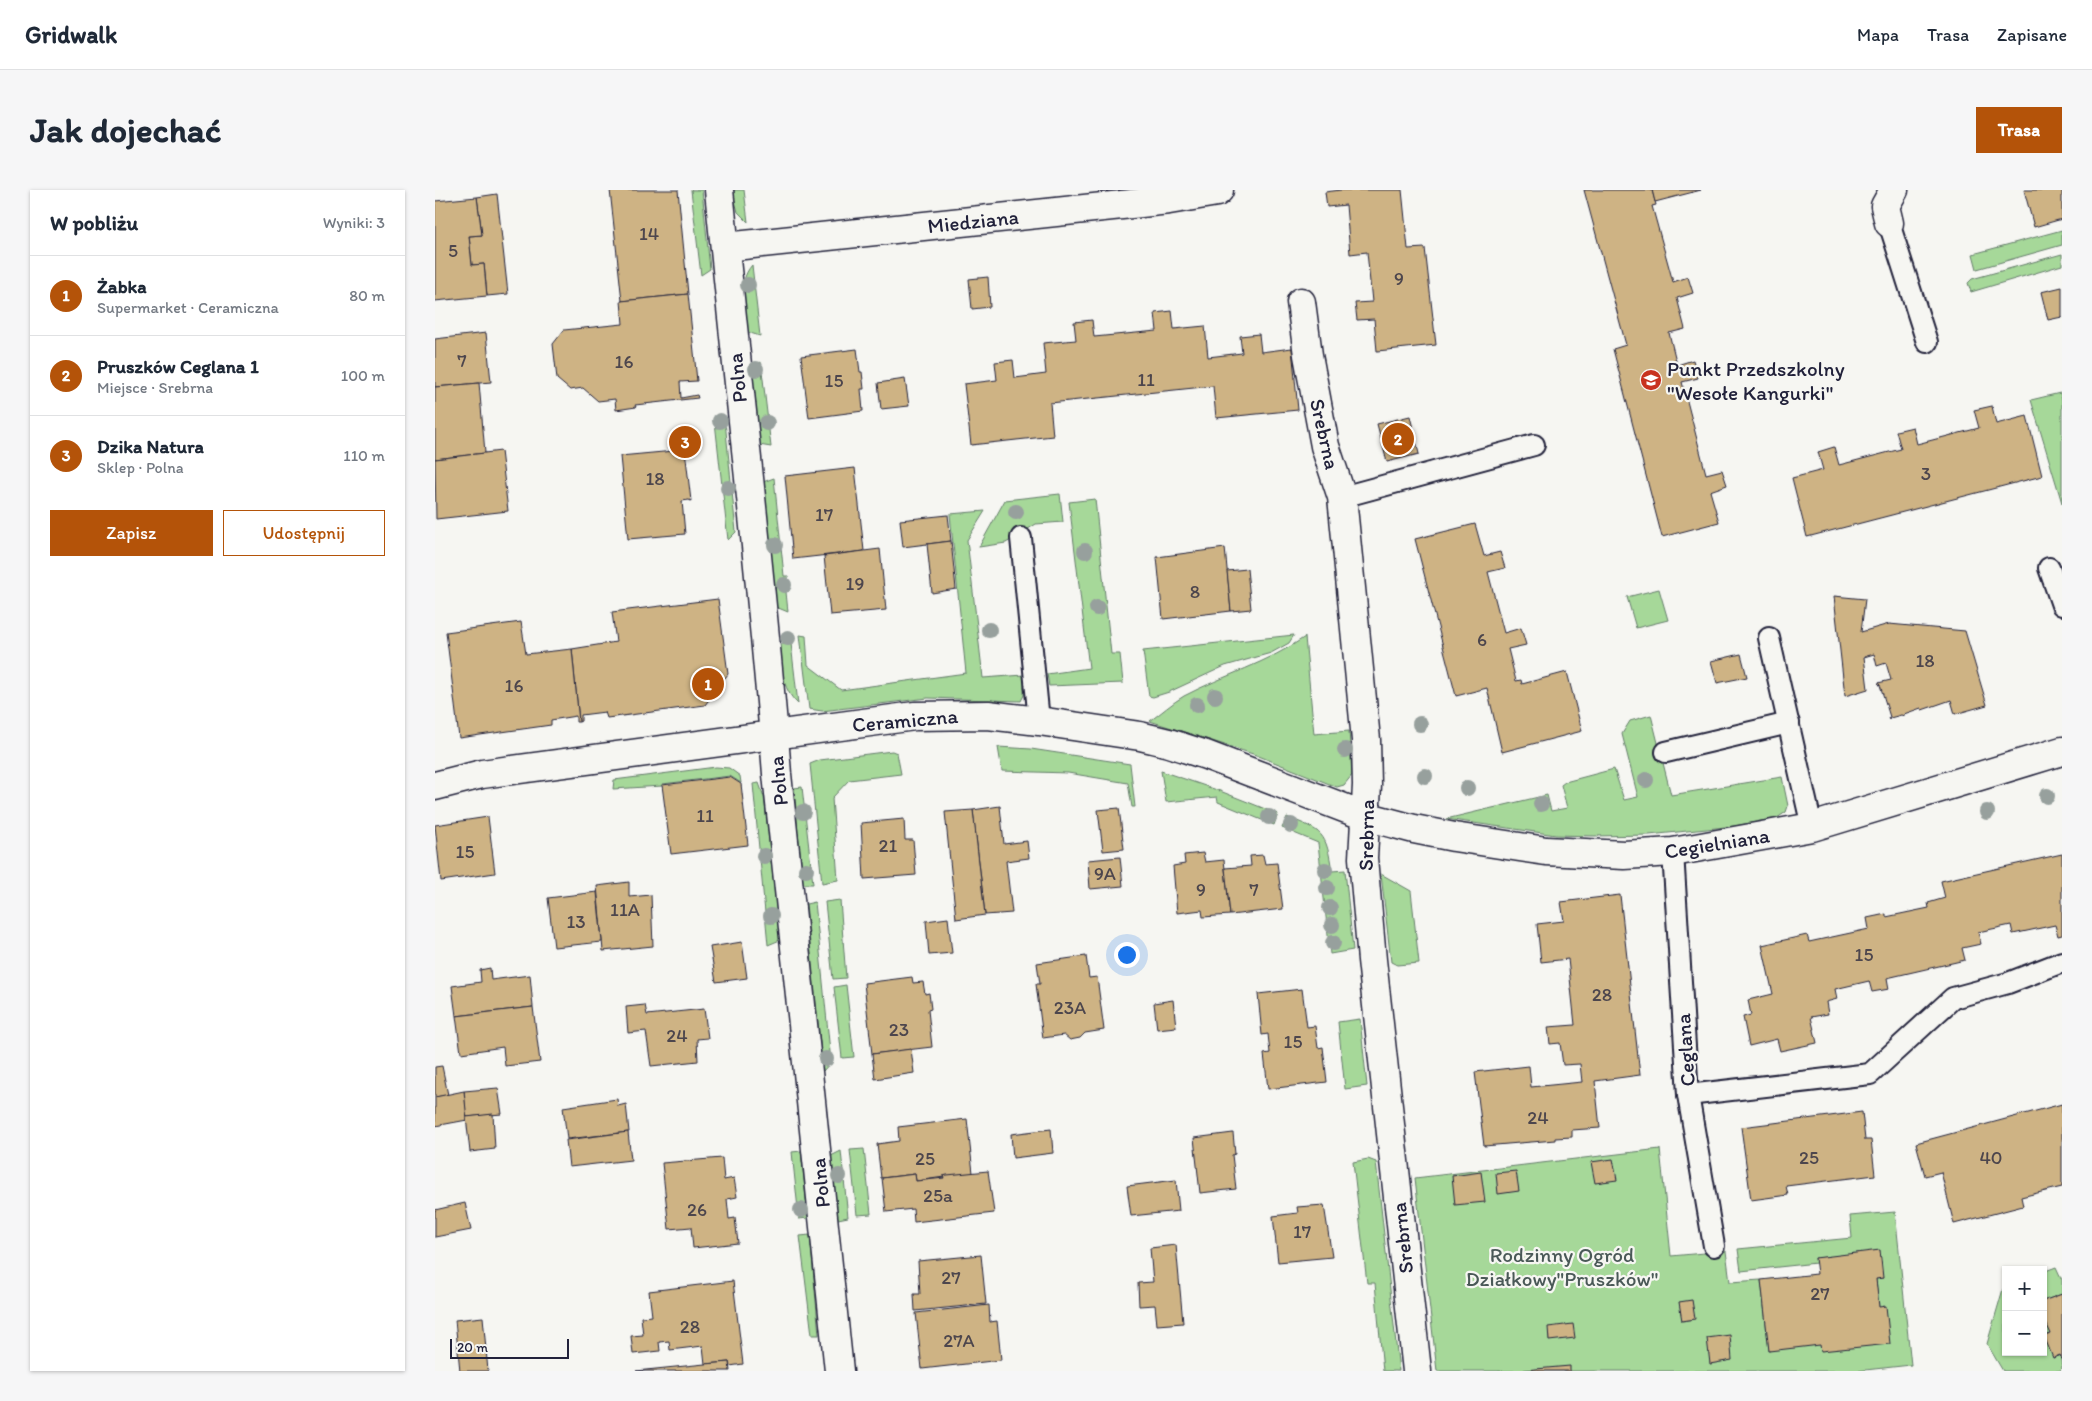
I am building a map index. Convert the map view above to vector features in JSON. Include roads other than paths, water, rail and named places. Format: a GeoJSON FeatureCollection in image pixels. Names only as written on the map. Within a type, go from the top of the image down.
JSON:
{"type":"FeatureCollection","features":[{"type":"Feature","properties":{"kind":"street","name":"Polna"},"geometry":{"type":"LineString","coordinates":[[719,190],[740,407],[761,584],[774,735],[839,1371]]}},
{"type":"Feature","properties":{"kind":"street","name":"Miedziana"},"geometry":{"type":"LineString","coordinates":[[725,247],[1169,200],[1217,192],[1219,190]]}},
{"type":"Feature","properties":{"kind":"street"},"geometry":{"type":"LineString","coordinates":[[1889,223],[1885,206],[1894,190]]}},
{"type":"Feature","properties":{"kind":"street","name":"Srebrna"},"geometry":{"type":"LineString","coordinates":[[1301,302],[1308,355],[1325,446],[1342,497],[1366,740],[1367,785],[1363,858],[1372,960],[1417,1371]]}},
{"type":"Feature","properties":{"kind":"street","name":"Ceramiczna"},"geometry":{"type":"LineString","coordinates":[[435,786],[482,774],[915,716],[979,715],[1039,721],[1140,736],[1169,743],[1206,755],[1365,816]]}},
{"type":"Feature","properties":{"kind":"street","name":"Cegielniana"},"geometry":{"type":"LineString","coordinates":[[1365,816],[1454,838],[1546,851],[1601,855],[1673,852],[1812,827],[2062,750]]}},
{"type":"Feature","properties":{"kind":"lane"},"geometry":{"type":"LineString","coordinates":[[1889,223],[1927,342]]}},
{"type":"Feature","properties":{"kind":"lane"},"geometry":{"type":"LineString","coordinates":[[1342,497],[1534,445]]}},
{"type":"Feature","properties":{"kind":"lane"},"geometry":{"type":"LineString","coordinates":[[1021,538],[1039,721]]}},
{"type":"Feature","properties":{"kind":"lane"},"geometry":{"type":"LineString","coordinates":[[2049,568],[2062,605]]}},
{"type":"Feature","properties":{"kind":"lane"},"geometry":{"type":"LineString","coordinates":[[1769,638],[1812,827]]}},
{"type":"Feature","properties":{"kind":"lane"},"geometry":{"type":"LineString","coordinates":[[1666,752],[1789,723]]}},
{"type":"Feature","properties":{"kind":"lane","name":"Ceglana"},"geometry":{"type":"LineString","coordinates":[[1673,852],[1688,1095],[1714,1246]]}},
{"type":"Feature","properties":{"kind":"lane"},"geometry":{"type":"LineString","coordinates":[[1688,1095],[1870,1074],[1953,998],[2008,983],[2062,962]]}},
{"type":"Feature","properties":{"kind":"place","name":"Punkt Przedszkolny \"Wesołe Kangurki\""},"geometry":{"type":"Point","coordinates":[1651,380]}},
{"type":"Feature","properties":{"kind":"place","name":"Pruszków Ceglana 1"},"geometry":{"type":"Point","coordinates":[1398,439]}},
{"type":"Feature","properties":{"kind":"place","name":"Dzika Natura"},"geometry":{"type":"Point","coordinates":[685,442]}},
{"type":"Feature","properties":{"kind":"place","name":"Żabka"},"geometry":{"type":"Point","coordinates":[708,684]}},
{"type":"Feature","properties":{"kind":"park label","name":"Rodzinny Ogród Działkowy\"Pruszków\""},"geometry":{"type":"Point","coordinates":[1562,1266]}}]}
